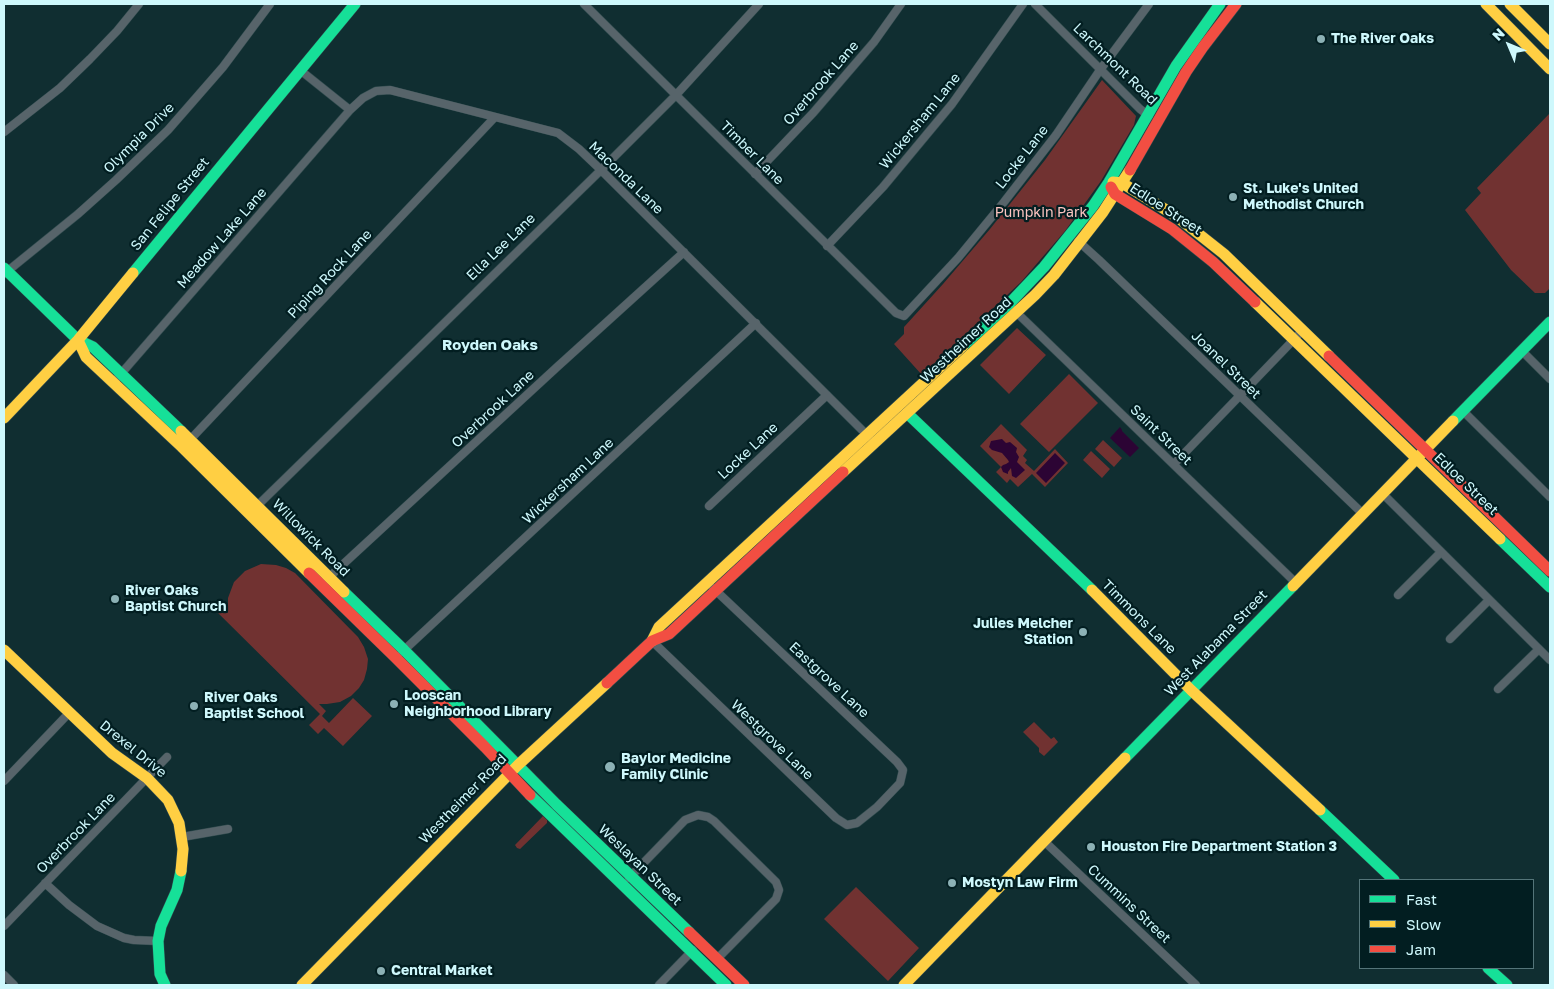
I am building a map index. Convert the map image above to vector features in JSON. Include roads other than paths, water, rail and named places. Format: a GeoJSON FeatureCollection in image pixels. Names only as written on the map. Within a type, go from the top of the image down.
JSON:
{"type":"FeatureCollection","features":[{"type":"Feature","properties":{"kind":"main road","name":"San Felipe Street"},"geometry":{"type":"LineString","coordinates":[[4,418],[78,340],[355,4]]}},
{"type":"Feature","properties":{"kind":"main road","name":"Westheimer Road"},"geometry":{"type":"LineString","coordinates":[[711,587],[868,435],[1009,304],[1044,267],[1070,236],[1152,117],[1186,72],[1220,10],[1236,4]]}},
{"type":"Feature","properties":{"kind":"main road"},"geometry":{"type":"LineString","coordinates":[[1486,4],[1550,69]]}},
{"type":"Feature","properties":{"kind":"main road"},"geometry":{"type":"LineString","coordinates":[[1510,4],[1550,44]]}},
{"type":"Feature","properties":{"kind":"main road"},"geometry":{"type":"LineString","coordinates":[[1517,36],[1529,23]]}},
{"type":"Feature","properties":{"kind":"main road","name":"Westheimer Road"},"geometry":{"type":"LineString","coordinates":[[302,985],[514,769],[652,641],[659,627],[711,587],[876,444],[1017,313],[1054,275],[1080,243],[1122,184],[1152,117]]}},
{"type":"Feature","properties":{"kind":"main road","name":"Edloe Street"},"geometry":{"type":"LineString","coordinates":[[1109,182],[1122,184],[1176,216],[1224,254],[1243,272],[1345,387],[1422,454],[1502,532],[1550,587]]}},
{"type":"Feature","properties":{"kind":"main road","name":"Edloe Street"},"geometry":{"type":"LineString","coordinates":[[1109,182],[1115,194],[1172,228],[1354,378],[1422,454]]}},
{"type":"Feature","properties":{"kind":"main road","name":"Willowick Road"},"geometry":{"type":"LineString","coordinates":[[5,271],[78,340],[86,357],[117,378],[186,443],[514,769]]}},
{"type":"Feature","properties":{"kind":"main road"},"geometry":{"type":"LineString","coordinates":[[1234,281],[1243,272]]}},
{"type":"Feature","properties":{"kind":"main road","name":"West Alabama Street"},"geometry":{"type":"LineString","coordinates":[[904,985],[1550,322]]}},
{"type":"Feature","properties":{"kind":"main road"},"geometry":{"type":"LineString","coordinates":[[952,356],[960,366]]}},
{"type":"Feature","properties":{"kind":"main road"},"geometry":{"type":"LineString","coordinates":[[1345,387],[1354,378]]}},
{"type":"Feature","properties":{"kind":"main road"},"geometry":{"type":"LineString","coordinates":[[908,414],[909,404],[916,390]]}},
{"type":"Feature","properties":{"kind":"main road","name":"Timmons Lane"},"geometry":{"type":"LineString","coordinates":[[908,414],[1116,613],[1146,646],[1191,690],[1393,879]]}},
{"type":"Feature","properties":{"kind":"main road","name":"Willowick Road"},"geometry":{"type":"LineString","coordinates":[[252,509],[255,521],[325,582]]}},
{"type":"Feature","properties":{"kind":"main road","name":"Edloe Street"},"geometry":{"type":"LineString","coordinates":[[1502,532],[1550,571]]}},
{"type":"Feature","properties":{"kind":"main road","name":"Drexel Drive"},"geometry":{"type":"LineString","coordinates":[[4,650],[112,754],[147,778],[168,800],[179,823],[183,849],[181,876],[161,926],[158,941],[158,964],[165,985]]}},
{"type":"Feature","properties":{"kind":"main road","name":"Weslayan Street"},"geometry":{"type":"LineString","coordinates":[[514,769],[556,804],[744,985]]}},
{"type":"Feature","properties":{"kind":"main road","name":"Weslayan Street"},"geometry":{"type":"LineString","coordinates":[[514,769],[543,808],[726,985]]}},
{"type":"Feature","properties":{"kind":"main road"},"geometry":{"type":"LineString","coordinates":[[1489,969],[1507,985]]}},
{"type":"Feature","properties":{"kind":"street"},"geometry":{"type":"LineString","coordinates":[[4,132],[60,88],[90,59],[139,4]]}},
{"type":"Feature","properties":{"kind":"street","name":"Olympia Drive"},"geometry":{"type":"LineString","coordinates":[[5,271],[78,214],[168,130],[223,67],[270,4]]}},
{"type":"Feature","properties":{"kind":"street","name":"Timber Lane"},"geometry":{"type":"LineString","coordinates":[[584,4],[827,246],[896,313],[904,316]]}},
{"type":"Feature","properties":{"kind":"street"},"geometry":{"type":"LineString","coordinates":[[591,10],[597,4]]}},
{"type":"Feature","properties":{"kind":"street","name":"Ella Lee Lane"},"geometry":{"type":"LineString","coordinates":[[252,509],[602,170],[726,42],[759,4]]}},
{"type":"Feature","properties":{"kind":"street","name":"Overbrook Lane"},"geometry":{"type":"LineString","coordinates":[[755,174],[862,56],[901,4]]}},
{"type":"Feature","properties":{"kind":"street","name":"Wickersham Lane"},"geometry":{"type":"LineString","coordinates":[[827,246],[883,187],[952,104],[1023,4]]}},
{"type":"Feature","properties":{"kind":"street","name":"Larchmont Road"},"geometry":{"type":"LineString","coordinates":[[1035,4],[1100,70],[1152,117]]}},
{"type":"Feature","properties":{"kind":"street","name":"Locke Lane"},"geometry":{"type":"LineString","coordinates":[[904,316],[958,258],[1004,202],[1056,135],[1100,70],[1149,4]]}},
{"type":"Feature","properties":{"kind":"street"},"geometry":{"type":"LineString","coordinates":[[300,70],[350,110]]}},
{"type":"Feature","properties":{"kind":"street","name":"Maconda Lane"},"geometry":{"type":"LineString","coordinates":[[350,110],[363,98],[376,91],[390,90],[558,133],[602,170],[876,444]]}},
{"type":"Feature","properties":{"kind":"street","name":"Meadow Lake Lane"},"geometry":{"type":"LineString","coordinates":[[117,378],[350,110]]}},
{"type":"Feature","properties":{"kind":"street","name":"Piping Rock Lane"},"geometry":{"type":"LineString","coordinates":[[186,443],[495,117]]}},
{"type":"Feature","properties":{"kind":"street","name":"Joanel Street"},"geometry":{"type":"LineString","coordinates":[[1070,236],[1080,243],[1363,514]]}},
{"type":"Feature","properties":{"kind":"street","name":"Overbrook Lane"},"geometry":{"type":"LineString","coordinates":[[325,582],[684,252]]}},
{"type":"Feature","properties":{"kind":"street","name":"Saint Street"},"geometry":{"type":"LineString","coordinates":[[1009,304],[1296,583]]}},
{"type":"Feature","properties":{"kind":"street","name":"Wickersham Lane"},"geometry":{"type":"LineString","coordinates":[[400,654],[756,324]]}},
{"type":"Feature","properties":{"kind":"street"},"geometry":{"type":"LineString","coordinates":[[1174,464],[1299,334]]}},
{"type":"Feature","properties":{"kind":"street"},"geometry":{"type":"LineString","coordinates":[[1522,351],[1550,379]]}},
{"type":"Feature","properties":{"kind":"street","name":"Locke Lane"},"geometry":{"type":"LineString","coordinates":[[708,506],[827,395]]}},
{"type":"Feature","properties":{"kind":"street"},"geometry":{"type":"LineString","coordinates":[[1463,412],[1550,497]]}},
{"type":"Feature","properties":{"kind":"street"},"geometry":{"type":"LineString","coordinates":[[1383,494],[1550,660]]}},
{"type":"Feature","properties":{"kind":"street"},"geometry":{"type":"LineString","coordinates":[[1398,595],[1441,552]]}},
{"type":"Feature","properties":{"kind":"street","name":"Eastgrove Lane"},"geometry":{"type":"LineString","coordinates":[[711,587],[897,762],[902,770],[900,783],[881,802]]}},
{"type":"Feature","properties":{"kind":"street"},"geometry":{"type":"LineString","coordinates":[[1450,639],[1489,600]]}},
{"type":"Feature","properties":{"kind":"street","name":"Westgrove Lane"},"geometry":{"type":"LineString","coordinates":[[652,641],[836,818],[847,825],[857,823],[881,802]]}},
{"type":"Feature","properties":{"kind":"street"},"geometry":{"type":"LineString","coordinates":[[1498,689],[1539,649]]}},
{"type":"Feature","properties":{"kind":"street"},"geometry":{"type":"LineString","coordinates":[[4,781],[69,713]]}},
{"type":"Feature","properties":{"kind":"street","name":"Overbrook Lane"},"geometry":{"type":"LineString","coordinates":[[4,926],[167,757]]}},
{"type":"Feature","properties":{"kind":"street"},"geometry":{"type":"LineString","coordinates":[[622,885],[685,820],[698,815],[708,817],[714,821],[776,882],[780,890],[778,896],[716,959]]}},
{"type":"Feature","properties":{"kind":"street"},"geometry":{"type":"LineString","coordinates":[[182,837],[228,829]]}},
{"type":"Feature","properties":{"kind":"street","name":"Cummins Street"},"geometry":{"type":"LineString","coordinates":[[1044,841],[1196,985]]}},
{"type":"Feature","properties":{"kind":"street"},"geometry":{"type":"LineString","coordinates":[[45,883],[69,905],[97,926],[124,938],[158,941]]}},
{"type":"Feature","properties":{"kind":"street"},"geometry":{"type":"LineString","coordinates":[[659,985],[700,943]]}},
{"type":"Feature","properties":{"kind":"street"},"geometry":{"type":"LineString","coordinates":[[4,975],[14,985]]}},
{"type":"Feature","properties":{"kind":"place","name":"The River Oaks"},"geometry":{"type":"Point","coordinates":[1321,39]}},
{"type":"Feature","properties":{"kind":"place","name":"St. Luke's United Methodist Church"},"geometry":{"type":"Point","coordinates":[1233,197]}},
{"type":"Feature","properties":{"kind":"place","name":"River Oaks Baptist Church"},"geometry":{"type":"Point","coordinates":[115,599]}},
{"type":"Feature","properties":{"kind":"place","name":"Julies Melcher Station"},"geometry":{"type":"Point","coordinates":[1083,632]}},
{"type":"Feature","properties":{"kind":"place","name":"Looscan Neighborhood Library"},"geometry":{"type":"Point","coordinates":[394,704]}},
{"type":"Feature","properties":{"kind":"place","name":"River Oaks Baptist School"},"geometry":{"type":"Point","coordinates":[194,706]}},
{"type":"Feature","properties":{"kind":"place","name":"Baylor Medicine Family Clinic"},"geometry":{"type":"Point","coordinates":[610,767]}},
{"type":"Feature","properties":{"kind":"place","name":"Houston Fire Department Station 3"},"geometry":{"type":"Point","coordinates":[1091,847]}},
{"type":"Feature","properties":{"kind":"place","name":"Mostyn Law Firm"},"geometry":{"type":"Point","coordinates":[952,883]}},
{"type":"Feature","properties":{"kind":"place","name":"Central Market"},"geometry":{"type":"Point","coordinates":[381,971]}},
{"type":"Feature","properties":{"kind":"district","name":"Royden Oaks"},"geometry":{"type":"Point","coordinates":[490,345]}},
{"type":"Feature","properties":{"kind":"park label","name":"Pumpkin Park"},"geometry":{"type":"Point","coordinates":[1041,213]}}]}
